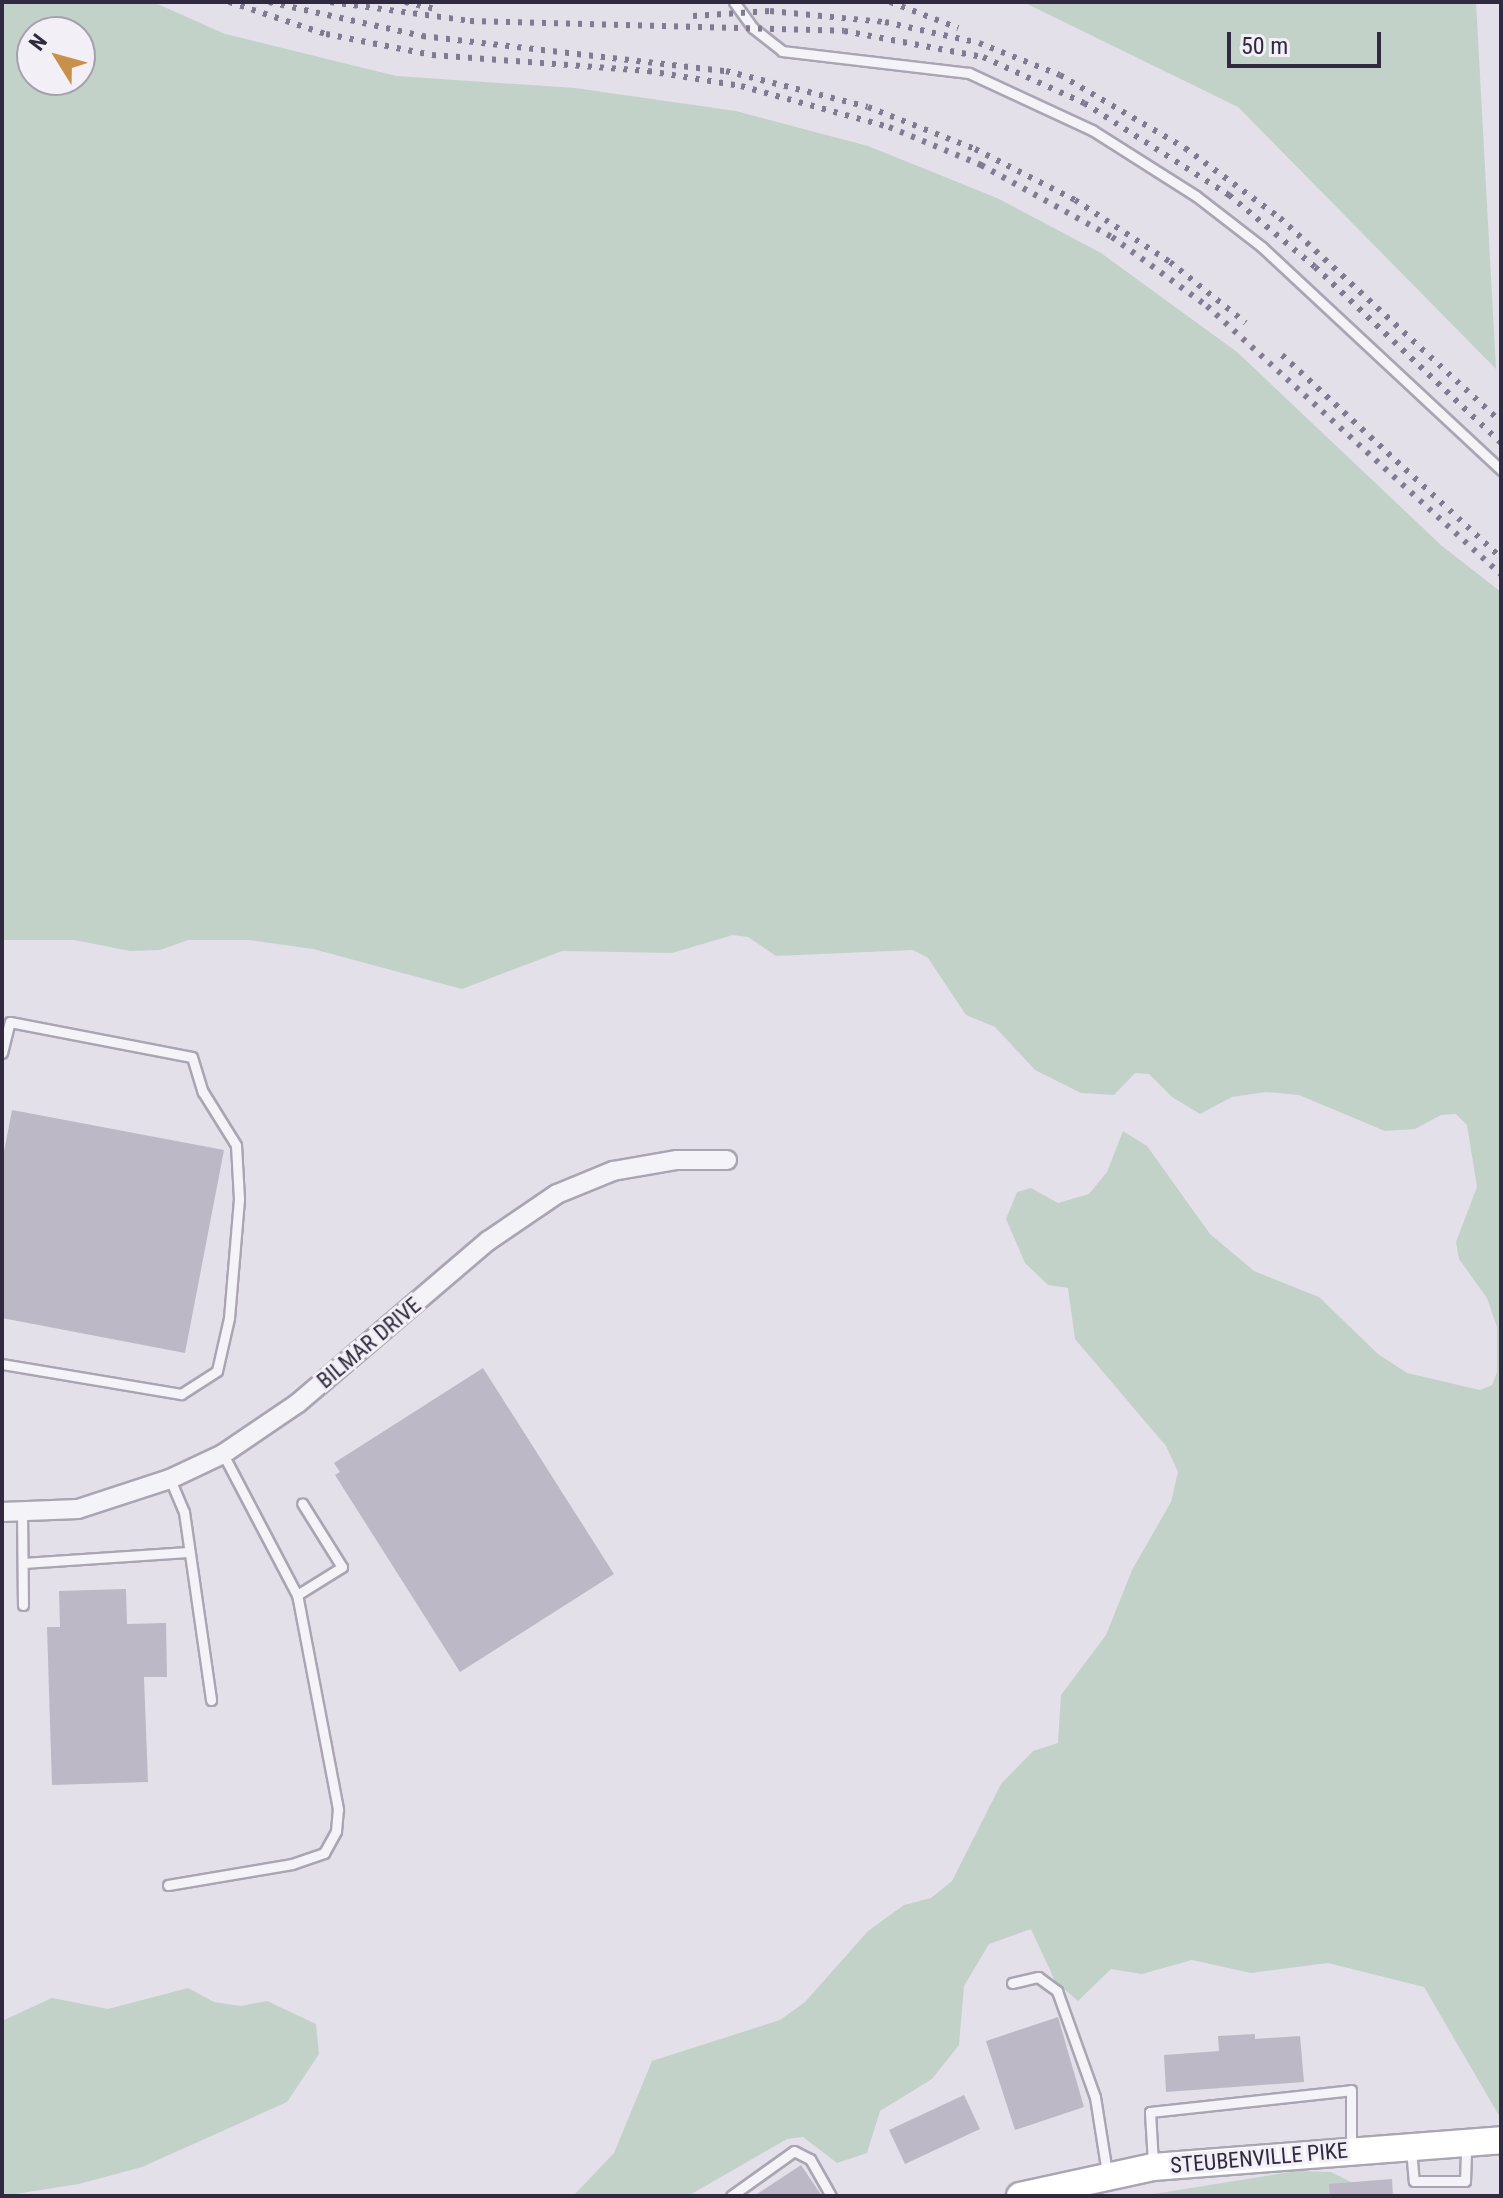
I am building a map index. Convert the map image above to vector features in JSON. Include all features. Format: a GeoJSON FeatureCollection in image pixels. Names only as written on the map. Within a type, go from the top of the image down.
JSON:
{"type":"FeatureCollection","features":[{"type":"Feature","properties":{"kind":"main road","name":"STEUBENVILLE PIKE"},"geometry":{"type":"LineString","coordinates":[[1020,2196],[1107,2173],[1153,2167],[1501,2140]]}},
{"type":"Feature","properties":{"kind":"street","name":"BILMAR DRIVE"},"geometry":{"type":"LineString","coordinates":[[2,1512],[78,1509],[170,1479],[223,1454],[298,1403],[488,1241],[557,1194],[613,1171],[677,1160],[727,1160]]}},
{"type":"Feature","properties":{"kind":"lane"},"geometry":{"type":"LineString","coordinates":[[734,2],[753,28],[782,51],[969,73],[1092,130],[1196,196],[1262,247],[1501,470]]}},
{"type":"Feature","properties":{"kind":"lane"},"geometry":{"type":"LineString","coordinates":[[2,1053],[10,1022],[192,1057],[203,1092],[236,1145],[239,1199],[229,1318],[217,1371],[181,1394],[2,1364]]}},
{"type":"Feature","properties":{"kind":"lane"},"geometry":{"type":"LineString","coordinates":[[168,1885],[292,1864],[324,1853],[336,1831],[338,1809],[297,1595],[223,1454]]}},
{"type":"Feature","properties":{"kind":"lane"},"geometry":{"type":"LineString","coordinates":[[170,1479],[184,1512],[211,1700]]}},
{"type":"Feature","properties":{"kind":"lane"},"geometry":{"type":"LineString","coordinates":[[297,1595],[342,1567],[302,1503]]}},
{"type":"Feature","properties":{"kind":"lane"},"geometry":{"type":"LineString","coordinates":[[22,1511],[23,1605]]}},
{"type":"Feature","properties":{"kind":"lane"},"geometry":{"type":"LineString","coordinates":[[23,1563],[188,1552]]}},
{"type":"Feature","properties":{"kind":"lane"},"geometry":{"type":"LineString","coordinates":[[1012,1983],[1038,1977],[1057,1991],[1095,2097],[1107,2173]]}},
{"type":"Feature","properties":{"kind":"lane"},"geometry":{"type":"LineString","coordinates":[[1153,2167],[1150,2112],[1351,2090],[1351,2150]]}},
{"type":"Feature","properties":{"kind":"lane"},"geometry":{"type":"LineString","coordinates":[[1411,2146],[1414,2181],[1465,2181],[1466,2143]]}},
{"type":"Feature","properties":{"kind":"lane"},"geometry":{"type":"LineString","coordinates":[[731,2196],[794,2151],[810,2159],[831,2196]]}},
{"type":"Feature","properties":{"kind":"shaded area"},"geometry":{"type":"Polygon","coordinates":[[[2,2],[153,2],[225,34],[396,76],[575,88],[736,111],[868,146],[997,198],[1101,253],[1237,352],[1442,546],[1501,592],[1501,2119],[1424,1987],[1328,1963],[1251,1973],[1192,1960],[1142,1974],[1111,1969],[1078,2001],[1055,1981],[1031,1929],[989,1944],[964,1986],[959,2045],[932,2079],[880,2111],[867,2153],[837,2163],[803,2137],[787,2139],[688,2196],[573,2196],[614,2153],[652,2061],[780,2020],[805,2002],[868,1931],[904,1905],[931,1898],[952,1881],[1001,1784],[1033,1751],[1058,1743],[1061,1695],[1106,1635],[1132,1570],[1171,1502],[1178,1472],[1166,1446],[1075,1339],[1068,1288],[1048,1285],[1025,1263],[1006,1219],[1017,1192],[1031,1188],[1058,1203],[1089,1194],[1107,1172],[1123,1131],[1147,1146],[1210,1234],[1254,1271],[1319,1297],[1378,1354],[1407,1373],[1480,1390],[1492,1385],[1497,1372],[1497,1327],[1487,1298],[1459,1259],[1456,1242],[1477,1187],[1467,1125],[1456,1114],[1441,1115],[1415,1129],[1385,1131],[1299,1095],[1266,1092],[1232,1097],[1200,1114],[1172,1097],[1149,1074],[1135,1073],[1114,1095],[1081,1093],[1035,1070],[995,1027],[966,1015],[928,958],[913,950],[776,956],[748,937],[733,935],[672,953],[562,951],[462,989],[313,949],[249,940],[188,940],[160,950],[130,951],[74,940],[2,940],[2,2]]]}},
{"type":"Feature","properties":{"kind":"shaded area"},"geometry":{"type":"Polygon","coordinates":[[[1023,2],[1476,2],[1496,369],[1238,107],[1023,2]]]}},
{"type":"Feature","properties":{"kind":"shaded area"},"geometry":{"type":"Polygon","coordinates":[[[188,1988],[214,2002],[241,2006],[267,2001],[316,2024],[319,2054],[287,2102],[142,2167],[79,2184],[2,2196],[2,2021],[52,1998],[108,2009],[188,1988]]]}},
{"type":"Feature","properties":{"kind":"shaded area"},"geometry":{"type":"Polygon","coordinates":[[[1297,2171],[1331,2172],[1379,2196],[1141,2196],[1297,2171]]]}},
{"type":"Feature","properties":{"kind":"building"},"geometry":{"type":"Polygon","coordinates":[[[12,1110],[224,1150],[185,1353],[2,1318],[2,1162],[12,1110]]]}},
{"type":"Feature","properties":{"kind":"building"},"geometry":{"type":"Polygon","coordinates":[[[483,1368],[614,1574],[460,1672],[335,1475],[340,1472],[334,1463],[483,1368]]]}},
{"type":"Feature","properties":{"kind":"building"},"geometry":{"type":"Polygon","coordinates":[[[126,1589],[127,1624],[166,1623],[167,1677],[144,1677],[148,1782],[52,1785],[47,1627],[60,1627],[59,1591],[126,1589]]]}},
{"type":"Feature","properties":{"kind":"building"},"geometry":{"type":"Polygon","coordinates":[[[1058,2017],[1084,2107],[1015,2130],[986,2041],[1058,2017]]]}},
{"type":"Feature","properties":{"kind":"building"},"geometry":{"type":"Polygon","coordinates":[[[1255,2034],[1255,2039],[1300,2036],[1304,2082],[1166,2092],[1164,2055],[1219,2051],[1218,2036],[1255,2034]]]}},
{"type":"Feature","properties":{"kind":"building"},"geometry":{"type":"Polygon","coordinates":[[[964,2095],[980,2129],[905,2164],[889,2130],[964,2095]]]}},
{"type":"Feature","properties":{"kind":"building"},"geometry":{"type":"Polygon","coordinates":[[[801,2165],[822,2196],[754,2196],[801,2165]]]}},
{"type":"Feature","properties":{"kind":"building"},"geometry":{"type":"Polygon","coordinates":[[[1392,2179],[1393,2196],[1330,2196],[1329,2184],[1392,2179]]]}},
{"type":"Feature","properties":{"kind":"railway"},"geometry":{"type":"LineString","coordinates":[[229,2],[326,34],[432,55],[648,71],[741,86],[889,127],[981,165],[1112,237],[1207,306],[1501,574]]}},
{"type":"Feature","properties":{"kind":"railway"},"geometry":{"type":"LineString","coordinates":[[269,2],[422,36],[726,71],[868,107],[975,149],[1075,200],[1170,262],[1246,323]]}},
{"type":"Feature","properties":{"kind":"railway"},"geometry":{"type":"LineString","coordinates":[[330,2],[470,21],[844,31],[983,57],[1084,103],[1229,195],[1315,267],[1501,443]]}},
{"type":"Feature","properties":{"kind":"railway"},"geometry":{"type":"LineString","coordinates":[[405,2],[439,10]]}},
{"type":"Feature","properties":{"kind":"railway"},"geometry":{"type":"LineString","coordinates":[[890,2],[958,28]]}},
{"type":"Feature","properties":{"kind":"railway"},"geometry":{"type":"LineString","coordinates":[[693,16],[770,11],[885,22],[979,43],[1060,75],[1185,148],[1280,218],[1501,422]]}},
{"type":"Feature","properties":{"kind":"railway"},"geometry":{"type":"LineString","coordinates":[[1282,355],[1501,558]]}}]}
